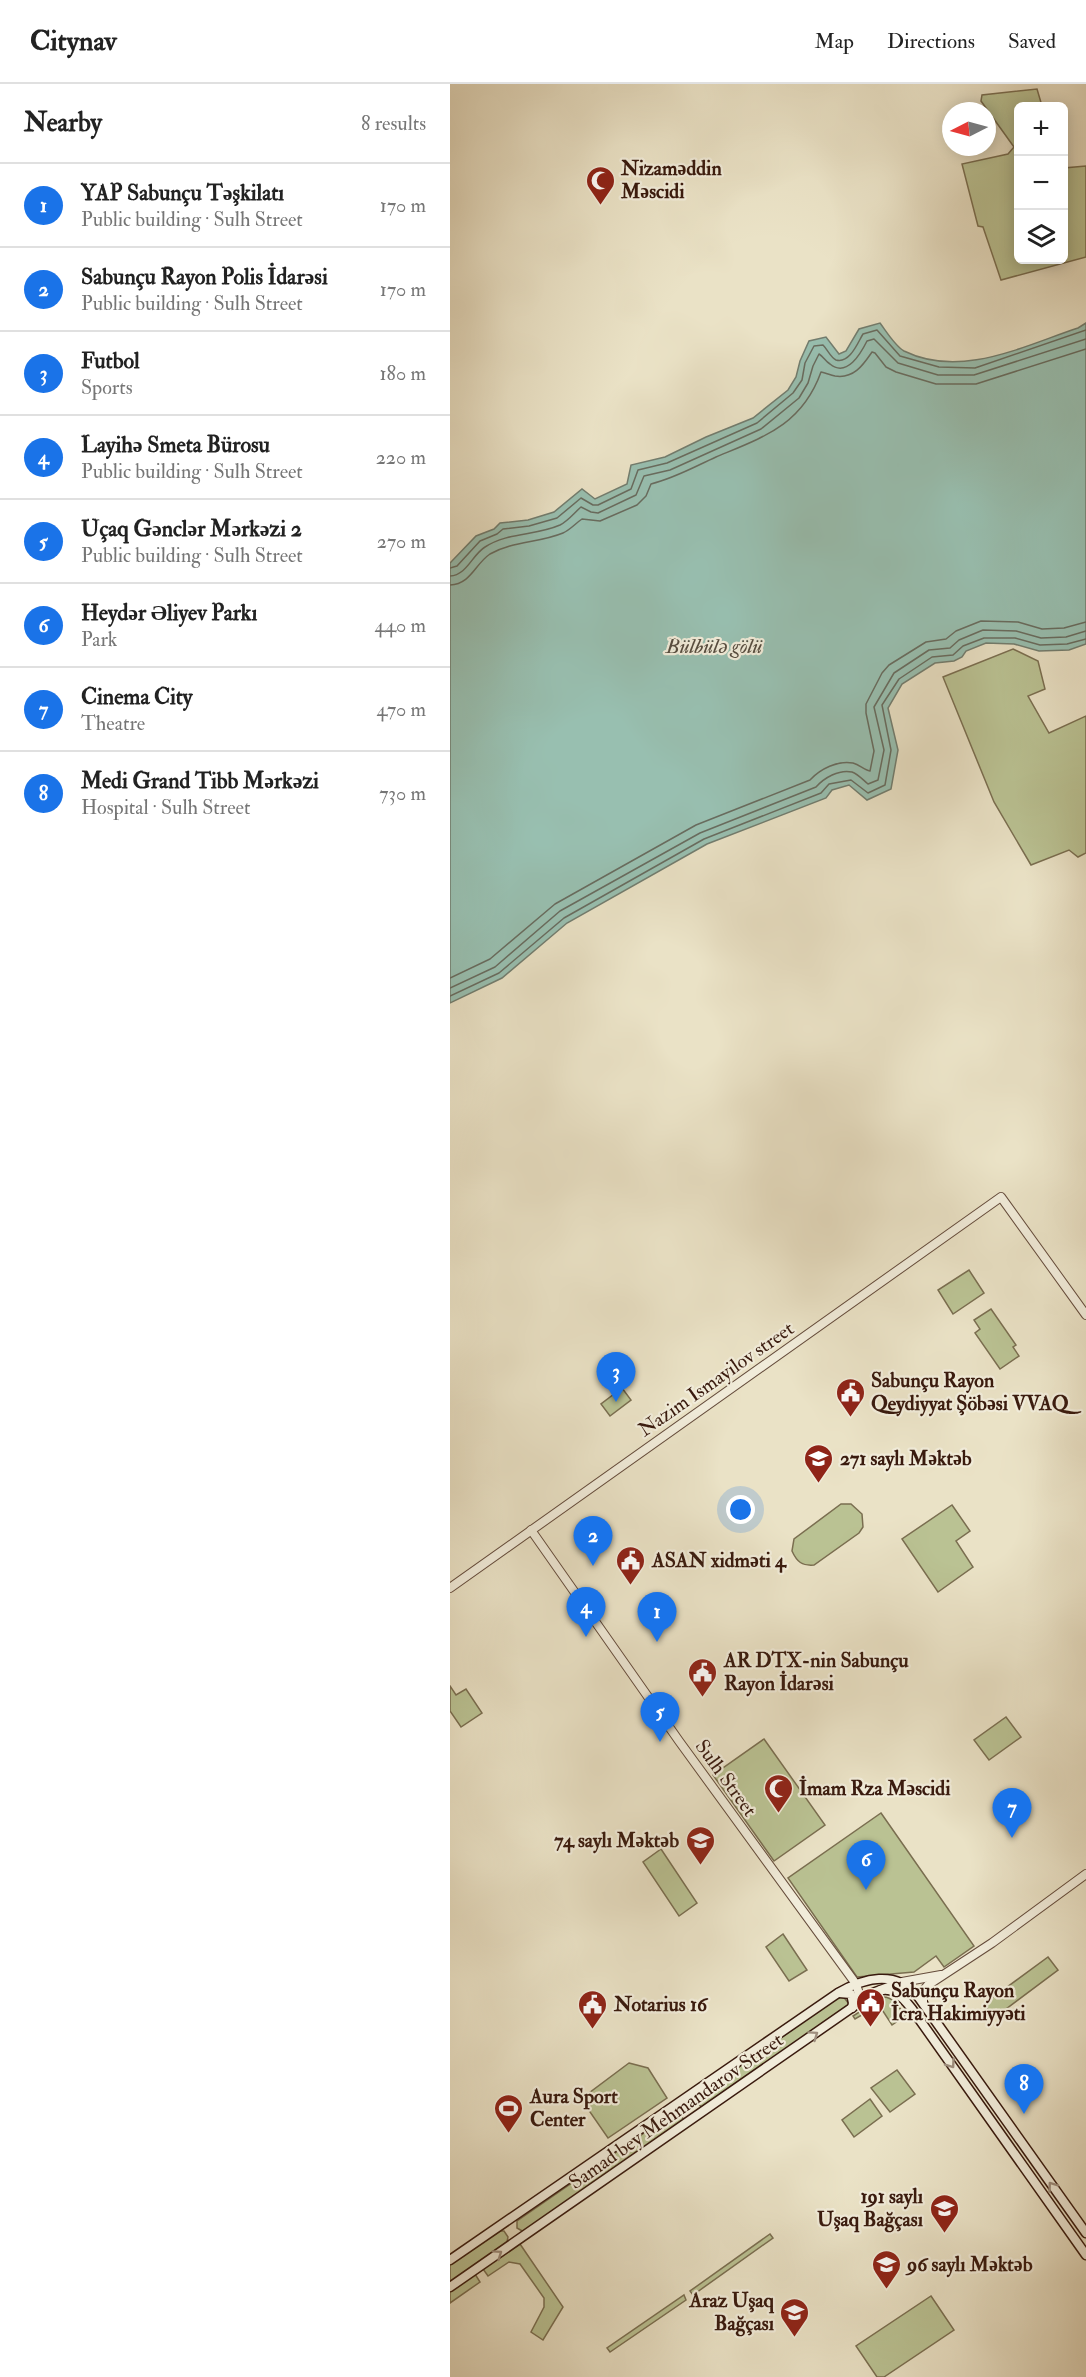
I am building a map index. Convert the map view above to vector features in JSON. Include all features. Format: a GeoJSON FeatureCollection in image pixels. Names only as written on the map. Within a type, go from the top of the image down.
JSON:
{"type":"FeatureCollection","features":[{"type":"Feature","properties":{"kind":"main road","name":"Samad bey Mehmandarov Street"},"geometry":{"type":"LineString","coordinates":[[450,2260],[838,1993],[856,1984],[883,1978],[902,1982]]}},
{"type":"Feature","properties":{"kind":"main road"},"geometry":{"type":"LineString","coordinates":[[902,1982],[913,1990],[925,2006],[1086,2233]]}},
{"type":"Feature","properties":{"kind":"main road","name":"Samad bey Mehmandarov Street"},"geometry":{"type":"LineString","coordinates":[[450,2287],[879,1990]]}},
{"type":"Feature","properties":{"kind":"main road"},"geometry":{"type":"LineString","coordinates":[[879,1990],[895,1991],[918,2016],[1086,2255]]}},
{"type":"Feature","properties":{"kind":"main road"},"geometry":{"type":"LineString","coordinates":[[838,1993],[851,1994],[854,2003],[852,2008]]}},
{"type":"Feature","properties":{"kind":"main road"},"geometry":{"type":"LineString","coordinates":[[918,2016],[925,2006]]}},
{"type":"Feature","properties":{"kind":"main road"},"geometry":{"type":"LineString","coordinates":[[1059,2217],[1069,2210]]}},
{"type":"Feature","properties":{"kind":"street","name":"Nazim Ismayilov street"},"geometry":{"type":"LineString","coordinates":[[450,1588],[1001,1197],[1086,1315]]}},
{"type":"Feature","properties":{"kind":"street","name":"Sulh Street"},"geometry":{"type":"LineString","coordinates":[[531,1530],[679,1741],[856,1984]]}},
{"type":"Feature","properties":{"kind":"street"},"geometry":{"type":"LineString","coordinates":[[925,2006],[922,1993],[925,1988],[1086,1875]]}},
{"type":"Feature","properties":{"kind":"street"},"geometry":{"type":"LineString","coordinates":[[879,1990],[902,1982],[950,1972]]}},
{"type":"Feature","properties":{"kind":"street"},"geometry":{"type":"LineString","coordinates":[[852,2008],[858,1998],[856,1984]]}},
{"type":"Feature","properties":{"kind":"shaded area"},"geometry":{"type":"Polygon","coordinates":[[[1037,89],[1041,102],[1014,102],[1014,147],[996,122],[996,102],[982,102],[982,95],[1037,89]]]}},
{"type":"Feature","properties":{"kind":"shaded area"},"geometry":{"type":"Polygon","coordinates":[[[1014,147],[1014,264],[1060,264],[1001,280],[983,227],[978,226],[962,164],[1008,154],[1014,147]]]}},
{"type":"Feature","properties":{"kind":"shaded area"},"geometry":{"type":"Polygon","coordinates":[[[1086,166],[1086,257],[1068,262],[1068,168],[1086,166]]]}},
{"type":"Feature","properties":{"kind":"shaded area"},"geometry":{"type":"Polygon","coordinates":[[[1013,649],[1038,661],[1045,689],[1028,696],[1049,733],[1086,716],[1086,853],[1078,857],[1069,850],[1031,865],[994,802],[943,677],[1013,649]]]}},
{"type":"Feature","properties":{"kind":"shaded area"},"geometry":{"type":"Polygon","coordinates":[[[969,1270],[984,1293],[953,1314],[938,1290],[969,1270]]]}},
{"type":"Feature","properties":{"kind":"shaded area"},"geometry":{"type":"Polygon","coordinates":[[[991,1309],[1016,1345],[1013,1347],[1019,1356],[1000,1369],[975,1333],[980,1329],[974,1320],[991,1309]]]}},
{"type":"Feature","properties":{"kind":"shaded area"},"geometry":{"type":"Polygon","coordinates":[[[622,1388],[631,1400],[610,1416],[601,1404],[622,1388]]]}},
{"type":"Feature","properties":{"kind":"shaded area"},"geometry":{"type":"Polygon","coordinates":[[[841,1504],[851,1504],[862,1514],[863,1527],[859,1533],[814,1565],[800,1562],[792,1551],[794,1539],[841,1504]]]}},
{"type":"Feature","properties":{"kind":"shaded area"},"geometry":{"type":"Polygon","coordinates":[[[952,1505],[970,1531],[956,1541],[973,1567],[938,1592],[902,1539],[952,1505]]]}},
{"type":"Feature","properties":{"kind":"shaded area"},"geometry":{"type":"Polygon","coordinates":[[[450,1686],[456,1695],[466,1689],[482,1713],[461,1727],[450,1711],[450,1686]]]}},
{"type":"Feature","properties":{"kind":"shaded area"},"geometry":{"type":"Polygon","coordinates":[[[1006,1717],[1021,1737],[989,1760],[974,1740],[1006,1717]]]}},
{"type":"Feature","properties":{"kind":"shaded area"},"geometry":{"type":"Polygon","coordinates":[[[764,1739],[825,1825],[774,1861],[713,1775],[764,1739]]]}},
{"type":"Feature","properties":{"kind":"shaded area"},"geometry":{"type":"Polygon","coordinates":[[[881,1813],[974,1946],[944,1967],[936,1956],[914,1972],[857,1977],[788,1878],[881,1813]]]}},
{"type":"Feature","properties":{"kind":"shaded area"},"geometry":{"type":"Polygon","coordinates":[[[661,1849],[697,1903],[679,1916],[643,1862],[661,1849]]]}},
{"type":"Feature","properties":{"kind":"shaded area"},"geometry":{"type":"Polygon","coordinates":[[[783,1934],[807,1970],[789,1981],[766,1947],[783,1934]]]}},
{"type":"Feature","properties":{"kind":"shaded area"},"geometry":{"type":"Polygon","coordinates":[[[1048,1957],[1058,1970],[994,2018],[984,2004],[1048,1957]]]}},
{"type":"Feature","properties":{"kind":"shaded area"},"geometry":{"type":"Polygon","coordinates":[[[842,1995],[849,2004],[703,2108],[698,2104],[696,2097],[842,1995]]]}},
{"type":"Feature","properties":{"kind":"shaded area"},"geometry":{"type":"Polygon","coordinates":[[[883,1997],[893,2001],[905,2016],[892,2025],[879,2005],[855,2019],[853,2016],[883,1997]]]}},
{"type":"Feature","properties":{"kind":"shaded area"},"geometry":{"type":"Polygon","coordinates":[[[629,2063],[648,2068],[667,2098],[608,2138],[581,2099],[629,2063]]]}},
{"type":"Feature","properties":{"kind":"shaded area"},"geometry":{"type":"Polygon","coordinates":[[[897,2070],[915,2094],[890,2112],[871,2088],[897,2070]]]}},
{"type":"Feature","properties":{"kind":"shaded area"},"geometry":{"type":"Polygon","coordinates":[[[870,2099],[882,2116],[854,2137],[842,2120],[870,2099]]]}},
{"type":"Feature","properties":{"kind":"shaded area"},"geometry":{"type":"Polygon","coordinates":[[[676,2111],[682,2114],[683,2121],[524,2232],[517,2228],[517,2221],[676,2111]]]}},
{"type":"Feature","properties":{"kind":"shaded area"},"geometry":{"type":"Polygon","coordinates":[[[500,2231],[504,2231],[508,2237],[507,2242],[450,2282],[450,2265],[500,2231]]]}},
{"type":"Feature","properties":{"kind":"shaded area"},"geometry":{"type":"Polygon","coordinates":[[[770,2234],[773,2238],[693,2295],[690,2291],[770,2234]]]}},
{"type":"Feature","properties":{"kind":"shaded area"},"geometry":{"type":"Polygon","coordinates":[[[520,2244],[563,2307],[543,2340],[531,2332],[544,2307],[544,2298],[520,2264],[509,2262],[488,2276],[483,2269],[520,2244]]]}},
{"type":"Feature","properties":{"kind":"shaded area"},"geometry":{"type":"Polygon","coordinates":[[[475,2274],[480,2282],[450,2303],[450,2292],[475,2274]]]}},
{"type":"Feature","properties":{"kind":"shaded area"},"geometry":{"type":"Polygon","coordinates":[[[684,2295],[686,2300],[610,2352],[607,2348],[684,2295]]]}},
{"type":"Feature","properties":{"kind":"shaded area"},"geometry":{"type":"Polygon","coordinates":[[[931,2296],[954,2330],[884,2377],[877,2377],[856,2346],[931,2296]]]}},
{"type":"Feature","properties":{"kind":"water","name":"Bülbülə gölü"},"geometry":{"type":"Polygon","coordinates":[[[880,323],[904,351],[926,359],[948,362],[970,361],[1014,351],[1086,323],[1086,644],[1069,650],[1039,651],[1014,644],[986,643],[966,651],[962,657],[954,661],[935,663],[902,684],[888,708],[898,750],[891,789],[867,800],[849,785],[832,790],[826,798],[707,844],[567,923],[502,978],[450,1003],[450,563],[476,536],[494,529],[500,523],[528,520],[554,512],[582,489],[595,499],[627,484],[631,465],[665,457],[753,418],[788,390],[796,377],[809,341],[826,337],[839,354],[846,351],[859,329],[880,323]]]}},
{"type":"Feature","properties":{"kind":"place","name":"Nizaməddin Məscidi"},"geometry":{"type":"Point","coordinates":[600,206]}},
{"type":"Feature","properties":{"kind":"place","name":"Futbol"},"geometry":{"type":"Point","coordinates":[616,1402]}},
{"type":"Feature","properties":{"kind":"place","name":"Sabunçu Rayon Qeydiyyat Şöbəsi VVAQ"},"geometry":{"type":"Point","coordinates":[850,1418]}},
{"type":"Feature","properties":{"kind":"place","name":"271 saylı Məktəb"},"geometry":{"type":"Point","coordinates":[819,1484]}},
{"type":"Feature","properties":{"kind":"place","name":"Sabunçu Rayon Polis İdarəsi"},"geometry":{"type":"Point","coordinates":[593,1566]}},
{"type":"Feature","properties":{"kind":"place","name":"ASAN xidməti 4"},"geometry":{"type":"Point","coordinates":[631,1586]}},
{"type":"Feature","properties":{"kind":"place","name":"Layihə Smeta Bürosu"},"geometry":{"type":"Point","coordinates":[586,1637]}},
{"type":"Feature","properties":{"kind":"place","name":"YAP Sabunçu Təşkilatı"},"geometry":{"type":"Point","coordinates":[657,1642]}},
{"type":"Feature","properties":{"kind":"place","name":"AR DTX-nin Sabunçu Rayon İdarəsi"},"geometry":{"type":"Point","coordinates":[703,1698]}},
{"type":"Feature","properties":{"kind":"place","name":"Uçaq Gənclər Mərkəzi 2"},"geometry":{"type":"Point","coordinates":[660,1742]}},
{"type":"Feature","properties":{"kind":"place","name":"İmam Rza Məscidi"},"geometry":{"type":"Point","coordinates":[778,1814]}},
{"type":"Feature","properties":{"kind":"place","name":"Cinema City"},"geometry":{"type":"Point","coordinates":[1012,1838]}},
{"type":"Feature","properties":{"kind":"place","name":"74 saylı Məktəb"},"geometry":{"type":"Point","coordinates":[700,1866]}},
{"type":"Feature","properties":{"kind":"place","name":"Heydər Əliyev Parkı"},"geometry":{"type":"Point","coordinates":[866,1890]}},
{"type":"Feature","properties":{"kind":"place","name":"Sabunçu Rayon İcra Hakimiyyəti"},"geometry":{"type":"Point","coordinates":[870,2028]}},
{"type":"Feature","properties":{"kind":"place","name":"Notarius 16"},"geometry":{"type":"Point","coordinates":[593,2030]}},
{"type":"Feature","properties":{"kind":"place","name":"Medi Grand Tibb Mərkəzi"},"geometry":{"type":"Point","coordinates":[1024,2114]}},
{"type":"Feature","properties":{"kind":"place","name":"Aura Sport Center"},"geometry":{"type":"Point","coordinates":[509,2134]}},
{"type":"Feature","properties":{"kind":"place","name":"191 saylı Uşaq Bağçası"},"geometry":{"type":"Point","coordinates":[944,2234]}},
{"type":"Feature","properties":{"kind":"place","name":"96 saylı Məktəb"},"geometry":{"type":"Point","coordinates":[886,2290]}},
{"type":"Feature","properties":{"kind":"place","name":"Araz Uşaq Bağçası"},"geometry":{"type":"Point","coordinates":[795,2338]}}]}
